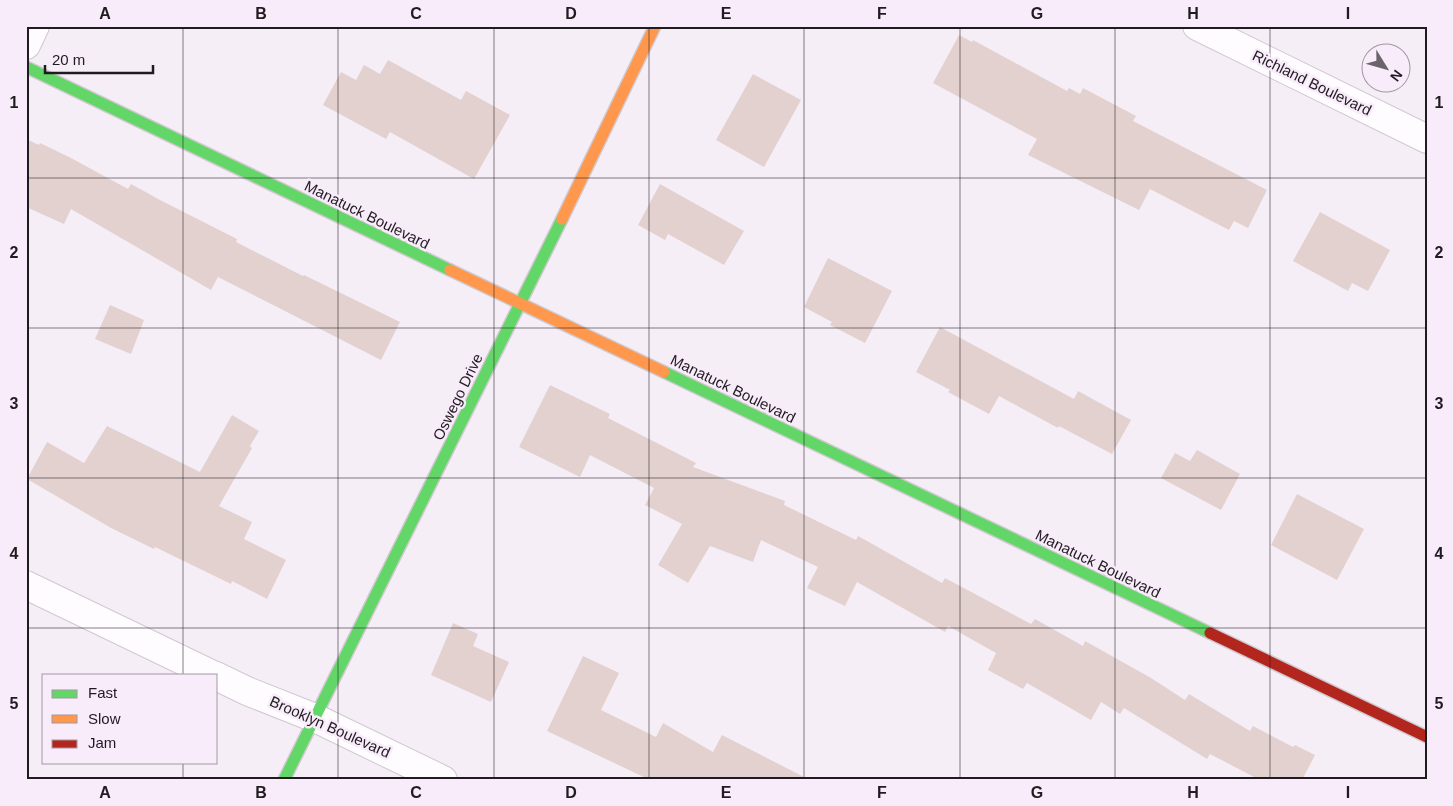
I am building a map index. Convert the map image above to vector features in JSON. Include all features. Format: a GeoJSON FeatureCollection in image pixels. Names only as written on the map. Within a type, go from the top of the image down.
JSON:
{"type":"FeatureCollection","features":[{"type":"Feature","properties":{"kind":"street"},"geometry":{"type":"LineString","coordinates":[[26,45],[35,26]]}},
{"type":"Feature","properties":{"kind":"street","name":"Oswego Drive"},"geometry":{"type":"LineString","coordinates":[[284,780],[656,26]]}},
{"type":"Feature","properties":{"kind":"street","name":"Richland Boulevard"},"geometry":{"type":"LineString","coordinates":[[1197,26],[1427,139]]}},
{"type":"Feature","properties":{"kind":"street","name":"Manatuck Boulevard"},"geometry":{"type":"LineString","coordinates":[[26,67],[520,305],[1427,737]]}},
{"type":"Feature","properties":{"kind":"street","name":"Brooklyn Boulevard"},"geometry":{"type":"LineString","coordinates":[[26,585],[211,674]]}},
{"type":"Feature","properties":{"kind":"street","name":"Brooklyn Boulevard"},"geometry":{"type":"LineString","coordinates":[[218,677],[315,718],[443,780]]}},
{"type":"Feature","properties":{"kind":"building"},"geometry":{"type":"Polygon","coordinates":[[[959,35],[972,42],[973,40],[1067,91],[1069,88],[1080,94],[1083,88],[1136,116],[1133,121],[1267,190],[1248,228],[1234,221],[1229,230],[1150,189],[1139,210],[1028,155],[1037,139],[933,83],[959,35]]]}},
{"type":"Feature","properties":{"kind":"building"},"geometry":{"type":"Polygon","coordinates":[[[388,60],[461,100],[466,91],[510,115],[474,179],[390,132],[386,139],[323,105],[341,72],[356,80],[364,65],[380,74],[388,60]]]}},
{"type":"Feature","properties":{"kind":"building"},"geometry":{"type":"Polygon","coordinates":[[[753,74],[801,100],[764,167],[716,140],[753,74]]]}},
{"type":"Feature","properties":{"kind":"building"},"geometry":{"type":"Polygon","coordinates":[[[26,139],[39,145],[40,143],[71,158],[128,189],[131,184],[237,239],[236,242],[400,322],[381,360],[218,277],[211,290],[71,209],[64,224],[26,207],[26,139]]]}},
{"type":"Feature","properties":{"kind":"building"},"geometry":{"type":"Polygon","coordinates":[[[660,184],[744,231],[724,265],[668,234],[665,240],[638,225],[660,184]]]}},
{"type":"Feature","properties":{"kind":"building"},"geometry":{"type":"Polygon","coordinates":[[[1320,212],[1390,250],[1368,291],[1352,283],[1348,291],[1293,261],[1320,212]]]}},
{"type":"Feature","properties":{"kind":"building"},"geometry":{"type":"Polygon","coordinates":[[[828,258],[892,291],[865,343],[830,325],[832,322],[804,307],[828,258]]]}},
{"type":"Feature","properties":{"kind":"building"},"geometry":{"type":"Polygon","coordinates":[[[110,305],[144,320],[131,354],[95,339],[110,305]]]}},
{"type":"Feature","properties":{"kind":"building"},"geometry":{"type":"Polygon","coordinates":[[[940,327],[1074,399],[1078,391],[1131,420],[1112,454],[1059,426],[1058,428],[999,396],[989,414],[916,372],[940,327]]]}},
{"type":"Feature","properties":{"kind":"building"},"geometry":{"type":"Polygon","coordinates":[[[550,385],[610,414],[608,418],[696,463],[693,467],[785,501],[784,505],[856,540],[858,536],[942,583],[945,578],[1031,624],[1035,619],[1083,646],[1085,641],[1151,678],[1185,700],[1189,694],[1250,731],[1253,726],[1293,747],[1295,745],[1315,755],[1302,780],[1260,780],[1210,754],[1207,759],[1124,708],[1120,714],[1101,702],[1091,720],[1027,683],[1023,689],[988,670],[996,653],[948,626],[945,632],[857,582],[845,606],[807,588],[818,567],[761,540],[753,562],[710,546],[688,583],[658,565],[682,524],[645,505],[654,488],[590,455],[580,477],[519,447],[550,385]]]}},
{"type":"Feature","properties":{"kind":"building"},"geometry":{"type":"Polygon","coordinates":[[[232,415],[259,431],[250,446],[252,448],[219,506],[252,522],[244,539],[286,560],[267,599],[232,581],[231,584],[111,528],[27,479],[47,442],[84,463],[107,426],[200,472],[232,415]]]}},
{"type":"Feature","properties":{"kind":"building"},"geometry":{"type":"Polygon","coordinates":[[[1197,450],[1240,474],[1221,510],[1161,478],[1175,453],[1190,461],[1197,450]]]}},
{"type":"Feature","properties":{"kind":"building"},"geometry":{"type":"Polygon","coordinates":[[[1297,494],[1364,529],[1337,580],[1271,545],[1297,494]]]}},
{"type":"Feature","properties":{"kind":"building"},"geometry":{"type":"Polygon","coordinates":[[[453,623],[478,634],[473,646],[509,662],[491,702],[431,675],[453,623]]]}},
{"type":"Feature","properties":{"kind":"building"},"geometry":{"type":"Polygon","coordinates":[[[583,656],[619,673],[601,710],[656,737],[663,723],[713,752],[722,735],[810,780],[650,780],[547,731],[583,656]]]}},
{"type":"Feature","properties":{"kind":"traffic: fast"},"geometry":{"type":"LineString","coordinates":[[26,67],[450,270]]}},
{"type":"Feature","properties":{"kind":"traffic: fast"},"geometry":{"type":"LineString","coordinates":[[284,780],[562,219]]}},
{"type":"Feature","properties":{"kind":"traffic: fast"},"geometry":{"type":"LineString","coordinates":[[664,372],[1210,633]]}},
{"type":"Feature","properties":{"kind":"traffic: slow"},"geometry":{"type":"LineString","coordinates":[[562,219],[655,26]]}},
{"type":"Feature","properties":{"kind":"traffic: slow"},"geometry":{"type":"LineString","coordinates":[[450,270],[664,372]]}},
{"type":"Feature","properties":{"kind":"traffic: jam"},"geometry":{"type":"LineString","coordinates":[[1210,633],[1427,737]]}}]}
